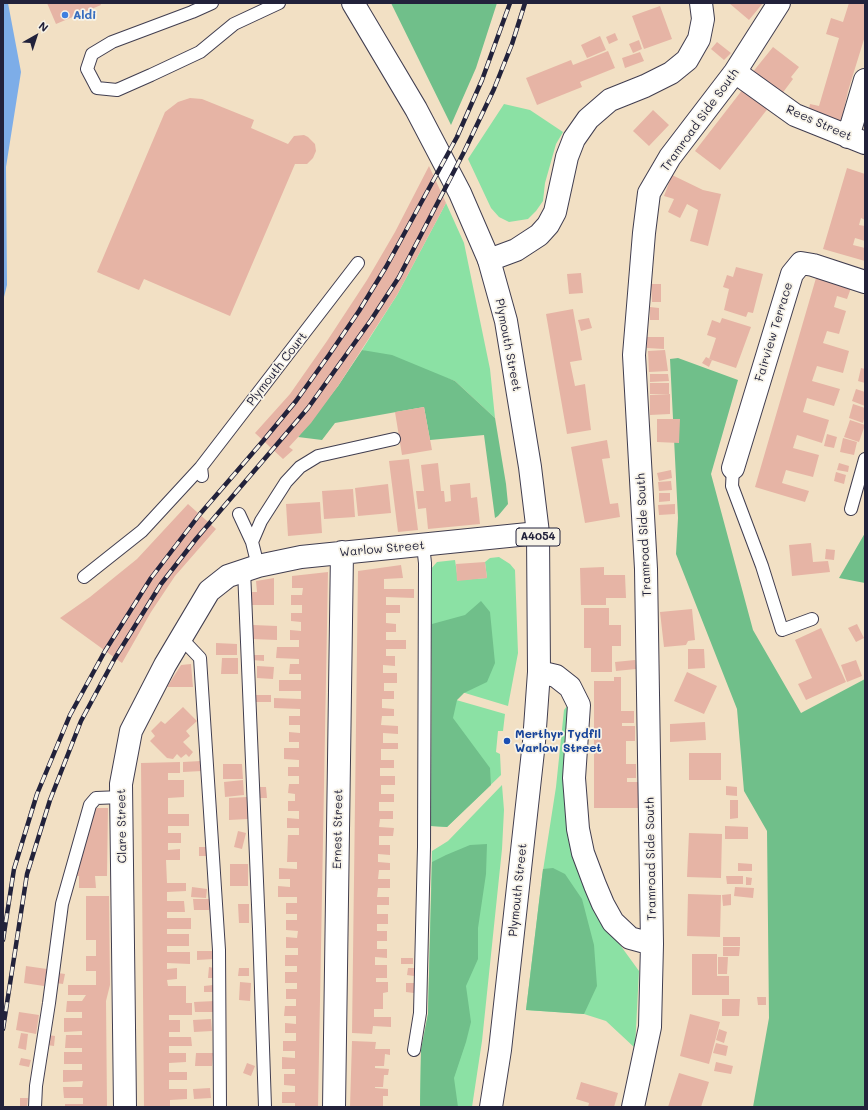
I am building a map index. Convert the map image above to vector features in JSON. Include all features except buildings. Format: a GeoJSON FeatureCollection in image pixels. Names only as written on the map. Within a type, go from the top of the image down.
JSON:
{"type":"FeatureCollection","features":[{"type":"Feature","properties":{"kind":"street","name":"Plymouth Street"},"geometry":{"type":"LineString","coordinates":[[353,3],[416,109],[460,194],[489,260],[506,321],[530,467],[538,533],[539,672],[534,749],[500,1050],[491,1107]]}},
{"type":"Feature","properties":{"kind":"street"},"geometry":{"type":"LineString","coordinates":[[489,260],[516,250],[539,235],[548,225],[555,212],[567,157],[574,139],[588,119],[610,100],[645,86],[671,73],[687,60],[699,40],[703,20],[701,3]]}},
{"type":"Feature","properties":{"kind":"street","name":"Tramroad Side South"},"geometry":{"type":"LineString","coordinates":[[633,1107],[650,1027],[652,944],[646,569],[634,355],[644,233],[649,193],[670,157],[735,72],[779,3]]}},
{"type":"Feature","properties":{"kind":"street","name":"Rees Street"},"geometry":{"type":"LineString","coordinates":[[735,72],[795,114],[857,140]]}},
{"type":"Feature","properties":{"kind":"street"},"geometry":{"type":"LineString","coordinates":[[857,140],[865,80]]}},
{"type":"Feature","properties":{"kind":"street","name":"Fairview Terrace"},"geometry":{"type":"LineString","coordinates":[[733,468],[792,274],[801,264],[813,265],[865,282]]}},
{"type":"Feature","properties":{"kind":"street","name":"Warlow Street"},"geometry":{"type":"LineString","coordinates":[[244,571],[301,557],[538,533]]}},
{"type":"Feature","properties":{"kind":"street","name":"Ernest Street"},"geometry":{"type":"LineString","coordinates":[[334,1107],[342,552]]}},
{"type":"Feature","properties":{"kind":"street","name":"Clare Street"},"geometry":{"type":"LineString","coordinates":[[125,1107],[121,784],[131,731],[165,665],[209,591],[244,571]]}},
{"type":"Feature","properties":{"kind":"street"},"geometry":{"type":"LineString","coordinates":[[539,672],[556,676],[570,687],[579,705],[574,778],[578,829],[583,853],[595,885],[613,922],[630,938],[652,944]]}},
{"type":"Feature","properties":{"kind":"lane"},"geometry":{"type":"LineString","coordinates":[[212,3],[112,42],[92,54],[87,70],[97,88],[117,90],[200,52],[234,24],[279,3]]}},
{"type":"Feature","properties":{"kind":"lane","name":"Plymouth Court"},"geometry":{"type":"LineString","coordinates":[[84,577],[142,531],[201,471],[358,263]]}},
{"type":"Feature","properties":{"kind":"lane"},"geometry":{"type":"LineString","coordinates":[[265,1107],[244,571],[252,542],[262,521],[286,482],[300,467],[318,456],[394,439]]}},
{"type":"Feature","properties":{"kind":"lane"},"geometry":{"type":"LineString","coordinates":[[851,510],[865,459]]}},
{"type":"Feature","properties":{"kind":"lane"},"geometry":{"type":"LineString","coordinates":[[733,468],[732,486],[762,566],[782,630],[812,619]]}},
{"type":"Feature","properties":{"kind":"lane"},"geometry":{"type":"LineString","coordinates":[[239,514],[252,542]]}},
{"type":"Feature","properties":{"kind":"lane"},"geometry":{"type":"LineString","coordinates":[[414,1050],[420,1013],[424,847],[425,563],[423,545]]}},
{"type":"Feature","properties":{"kind":"lane"},"geometry":{"type":"LineString","coordinates":[[181,638],[200,658],[219,950],[220,1107]]}},
{"type":"Feature","properties":{"kind":"lane"},"geometry":{"type":"LineString","coordinates":[[35,1107],[36,1086],[62,904],[87,813],[90,805],[96,798],[122,797]]}},
{"type":"Feature","properties":{"kind":"green space"},"geometry":{"type":"Polygon","coordinates":[[[391,3],[497,3],[476,68],[451,125],[391,3]]]}},
{"type":"Feature","properties":{"kind":"green space"},"geometry":{"type":"Polygon","coordinates":[[[504,104],[530,110],[563,132],[556,144],[545,183],[543,201],[528,219],[509,222],[499,217],[491,208],[468,159],[504,104]]]}},
{"type":"Feature","properties":{"kind":"green space"},"geometry":{"type":"Polygon","coordinates":[[[446,203],[464,243],[490,369],[495,418],[455,381],[362,350],[397,295],[446,203]]]}},
{"type":"Feature","properties":{"kind":"green space"},"geometry":{"type":"Polygon","coordinates":[[[362,350],[392,355],[455,381],[495,418],[508,504],[498,516],[495,518],[484,435],[430,440],[424,407],[335,423],[322,440],[298,437],[338,386],[362,350]]]}},
{"type":"Feature","properties":{"kind":"green space"},"geometry":{"type":"Polygon","coordinates":[[[678,358],[738,380],[711,474],[753,630],[801,713],[865,679],[865,1107],[753,1107],[769,1018],[767,831],[744,791],[737,709],[676,554],[678,518],[670,359],[678,358]]]}},
{"type":"Feature","properties":{"kind":"green space"},"geometry":{"type":"Polygon","coordinates":[[[865,533],[865,583],[839,578],[865,533]]]}},
{"type":"Feature","properties":{"kind":"green space"},"geometry":{"type":"Polygon","coordinates":[[[499,557],[510,564],[515,570],[518,653],[508,706],[432,683],[430,570],[437,562],[455,560],[458,580],[487,578],[485,562],[490,558],[499,557]]]}},
{"type":"Feature","properties":{"kind":"green space"},"geometry":{"type":"Polygon","coordinates":[[[481,601],[490,612],[495,663],[487,682],[464,693],[457,700],[453,718],[490,768],[491,785],[447,827],[431,826],[432,624],[465,615],[481,601]]]}},
{"type":"Feature","properties":{"kind":"green space"},"geometry":{"type":"Polygon","coordinates":[[[432,693],[505,714],[503,731],[498,731],[496,752],[500,754],[501,775],[447,827],[431,826],[432,693]]]}},
{"type":"Feature","properties":{"kind":"green space"},"geometry":{"type":"Polygon","coordinates":[[[567,706],[571,706],[602,920],[639,971],[635,1048],[606,1021],[584,1014],[526,1010],[542,877],[556,787],[564,710],[567,706]]]}},
{"type":"Feature","properties":{"kind":"green space"},"geometry":{"type":"Polygon","coordinates":[[[502,785],[504,810],[502,849],[482,1041],[472,1107],[420,1107],[421,1050],[428,1014],[432,851],[448,841],[502,785]]]}},
{"type":"Feature","properties":{"kind":"green space"},"geometry":{"type":"Polygon","coordinates":[[[487,844],[486,874],[478,928],[478,959],[466,986],[471,1022],[454,1078],[458,1107],[420,1107],[421,1050],[428,1014],[432,862],[470,845],[487,844]]]}},
{"type":"Feature","properties":{"kind":"green space"},"geometry":{"type":"Polygon","coordinates":[[[553,868],[565,874],[582,899],[594,945],[597,986],[584,1014],[526,1010],[543,869],[553,868]]]}},
{"type":"Feature","properties":{"kind":"water"},"geometry":{"type":"Polygon","coordinates":[[[3,3],[8,3],[21,72],[6,167],[7,285],[3,301],[3,3]]]}},
{"type":"Feature","properties":{"kind":"railway"},"geometry":{"type":"LineString","coordinates":[[3,940],[14,869],[37,794],[70,715],[105,651],[151,578],[200,514],[296,401],[359,311],[386,267],[457,137],[482,80],[510,3]]}},
{"type":"Feature","properties":{"kind":"railway"},"geometry":{"type":"LineString","coordinates":[[3,1029],[27,874],[50,800],[81,721],[115,658],[161,584],[196,539],[308,408],[371,320],[399,277],[464,152],[494,89],[512,44],[525,3]]}},
{"type":"Feature","properties":{"kind":"place","name":"Aldi"},"geometry":{"type":"Point","coordinates":[65,15]}},
{"type":"Feature","properties":{"kind":"place","name":"Merthyr Tydfil Warlow Street"},"geometry":{"type":"Point","coordinates":[507,741]}}]}
